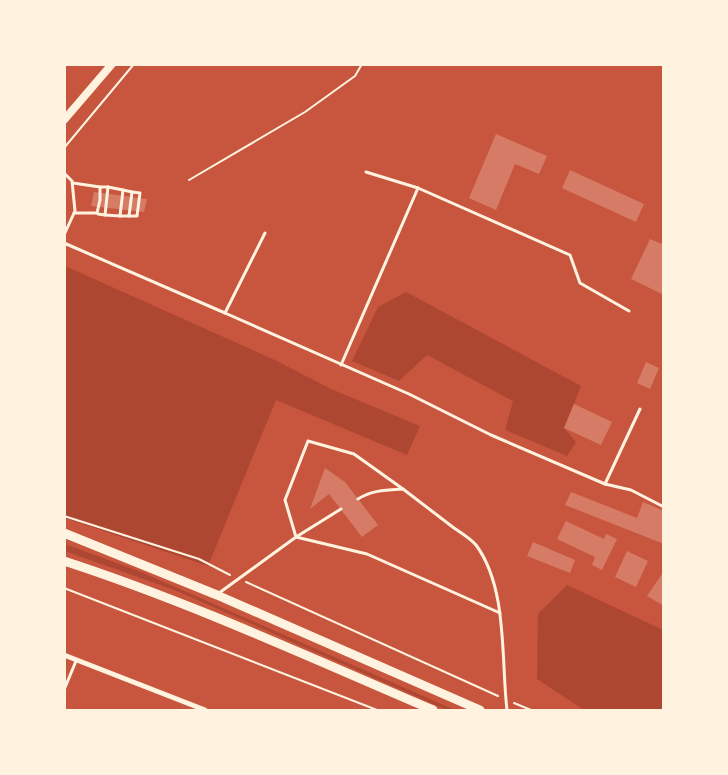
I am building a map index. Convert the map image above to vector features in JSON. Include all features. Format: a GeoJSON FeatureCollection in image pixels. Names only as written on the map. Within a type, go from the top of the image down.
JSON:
{"type":"FeatureCollection","features":[{"type":"Feature","properties":{"kind":"main road"},"geometry":{"type":"LineString","coordinates":[[64,120],[112,64]]}},
{"type":"Feature","properties":{"kind":"main road"},"geometry":{"type":"LineString","coordinates":[[64,533],[217,595],[480,711]]}},
{"type":"Feature","properties":{"kind":"main road"},"geometry":{"type":"LineString","coordinates":[[64,561],[117,578],[201,610],[433,711]]}},
{"type":"Feature","properties":{"kind":"street"},"geometry":{"type":"LineString","coordinates":[[64,654],[205,711]]}},
{"type":"Feature","properties":{"kind":"lane"},"geometry":{"type":"LineString","coordinates":[[366,172],[418,188],[570,255],[580,283],[629,311]]}},
{"type":"Feature","properties":{"kind":"lane"},"geometry":{"type":"LineString","coordinates":[[64,174],[73,183],[140,193],[137,216],[74,213]]}},
{"type":"Feature","properties":{"kind":"lane"},"geometry":{"type":"LineString","coordinates":[[64,235],[74,213],[73,183]]}},
{"type":"Feature","properties":{"kind":"lane"},"geometry":{"type":"LineString","coordinates":[[97,213],[100,187]]}},
{"type":"Feature","properties":{"kind":"lane"},"geometry":{"type":"LineString","coordinates":[[105,214],[108,187]]}},
{"type":"Feature","properties":{"kind":"lane"},"geometry":{"type":"LineString","coordinates":[[341,365],[418,188]]}},
{"type":"Feature","properties":{"kind":"lane"},"geometry":{"type":"LineString","coordinates":[[120,216],[123,190]]}},
{"type":"Feature","properties":{"kind":"lane"},"geometry":{"type":"LineString","coordinates":[[129,216],[132,192]]}},
{"type":"Feature","properties":{"kind":"lane"},"geometry":{"type":"LineString","coordinates":[[225,313],[265,233]]}},
{"type":"Feature","properties":{"kind":"lane"},"geometry":{"type":"LineString","coordinates":[[64,243],[409,394],[491,435],[605,484],[631,490],[663,507]]}},
{"type":"Feature","properties":{"kind":"lane"},"geometry":{"type":"LineString","coordinates":[[605,484],[640,409]]}},
{"type":"Feature","properties":{"kind":"lane"},"geometry":{"type":"LineString","coordinates":[[296,537],[285,500],[308,441],[354,454],[474,543],[491,576],[500,613],[507,711]]}},
{"type":"Feature","properties":{"kind":"lane"},"geometry":{"type":"LineString","coordinates":[[358,499],[375,492],[403,489]]}},
{"type":"Feature","properties":{"kind":"lane"},"geometry":{"type":"LineString","coordinates":[[217,595],[296,537],[341,509]]}},
{"type":"Feature","properties":{"kind":"lane"},"geometry":{"type":"LineString","coordinates":[[296,537],[367,554],[500,613]]}},
{"type":"Feature","properties":{"kind":"lane"},"geometry":{"type":"LineString","coordinates":[[64,690],[77,659]]}},
{"type":"Feature","properties":{"kind":"path"},"geometry":{"type":"LineString","coordinates":[[64,148],[134,64]]}},
{"type":"Feature","properties":{"kind":"path"},"geometry":{"type":"LineString","coordinates":[[189,180],[306,112],[355,76],[362,64]]}},
{"type":"Feature","properties":{"kind":"path"},"geometry":{"type":"LineString","coordinates":[[64,516],[199,559],[237,579],[531,711]]}},
{"type":"Feature","properties":{"kind":"path"},"geometry":{"type":"LineString","coordinates":[[64,588],[377,711]]}},
{"type":"Feature","properties":{"kind":"shaded area"},"geometry":{"type":"Polygon","coordinates":[[[65,266],[277,361],[331,389],[420,426],[407,455],[276,400],[208,566],[65,518],[65,266]]]}},
{"type":"Feature","properties":{"kind":"shaded area"},"geometry":{"type":"Polygon","coordinates":[[[406,292],[581,386],[564,428],[576,442],[567,456],[505,430],[513,401],[427,355],[399,381],[352,361],[378,307],[406,292]]]}},
{"type":"Feature","properties":{"kind":"shaded area"},"geometry":{"type":"Polygon","coordinates":[[[65,544],[141,572],[455,710],[447,710],[177,591],[65,551],[65,544]]]}},
{"type":"Feature","properties":{"kind":"shaded area"},"geometry":{"type":"Polygon","coordinates":[[[567,585],[663,630],[663,710],[584,710],[537,679],[538,614],[567,585]]]}},
{"type":"Feature","properties":{"kind":"building"},"geometry":{"type":"Polygon","coordinates":[[[496,134],[547,156],[539,174],[515,164],[496,210],[469,198],[496,134]]]}},
{"type":"Feature","properties":{"kind":"building"},"geometry":{"type":"Polygon","coordinates":[[[570,170],[644,204],[636,222],[562,188],[570,170]]]}},
{"type":"Feature","properties":{"kind":"building"},"geometry":{"type":"Polygon","coordinates":[[[94,192],[147,199],[144,212],[91,206],[94,192]]]}},
{"type":"Feature","properties":{"kind":"building"},"geometry":{"type":"Polygon","coordinates":[[[650,239],[664,245],[664,295],[631,279],[650,239]]]}},
{"type":"Feature","properties":{"kind":"building"},"geometry":{"type":"Polygon","coordinates":[[[646,362],[659,368],[650,389],[637,383],[646,362]]]}},
{"type":"Feature","properties":{"kind":"building"},"geometry":{"type":"Polygon","coordinates":[[[574,404],[612,422],[601,445],[564,428],[574,404]]]}},
{"type":"Feature","properties":{"kind":"building"},"geometry":{"type":"Polygon","coordinates":[[[325,468],[345,482],[378,525],[362,537],[329,494],[310,509],[325,468]]]}},
{"type":"Feature","properties":{"kind":"building"},"geometry":{"type":"Polygon","coordinates":[[[571,492],[637,518],[643,502],[664,511],[664,544],[565,505],[571,492]]]}},
{"type":"Feature","properties":{"kind":"building"},"geometry":{"type":"Polygon","coordinates":[[[566,521],[604,539],[606,534],[617,539],[602,570],[592,565],[595,557],[557,539],[566,521]]]}},
{"type":"Feature","properties":{"kind":"building"},"geometry":{"type":"Polygon","coordinates":[[[533,542],[575,560],[570,573],[527,556],[533,542]]]}},
{"type":"Feature","properties":{"kind":"building"},"geometry":{"type":"Polygon","coordinates":[[[627,551],[648,561],[636,587],[615,577],[627,551]]]}},
{"type":"Feature","properties":{"kind":"building"},"geometry":{"type":"Polygon","coordinates":[[[664,571],[664,606],[647,596],[664,571]]]}}]}
